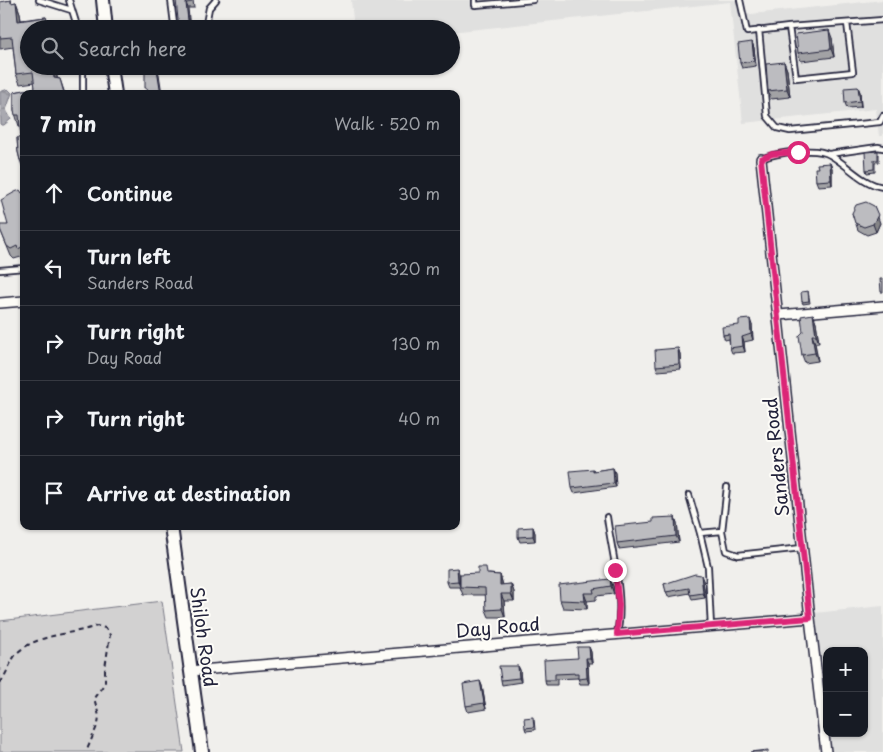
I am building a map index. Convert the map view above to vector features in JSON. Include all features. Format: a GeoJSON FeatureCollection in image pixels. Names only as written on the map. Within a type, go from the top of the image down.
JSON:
{"type":"FeatureCollection","features":[{"type":"Feature","properties":{"kind":"main road"},"geometry":{"type":"LineString","coordinates":[[103,0],[105,20]]}},
{"type":"Feature","properties":{"kind":"main road"},"geometry":{"type":"LineString","coordinates":[[112,75],[114,90]]}},
{"type":"Feature","properties":{"kind":"main road","name":"Shiloh Road"},"geometry":{"type":"LineString","coordinates":[[172,530],[202,752]]}},
{"type":"Feature","properties":{"kind":"street","name":"Sanders Road"},"geometry":{"type":"LineString","coordinates":[[761,159],[779,315],[802,548],[826,752]]}},
{"type":"Feature","properties":{"kind":"street"},"geometry":{"type":"LineString","coordinates":[[0,303],[20,301]]}},
{"type":"Feature","properties":{"kind":"street"},"geometry":{"type":"LineString","coordinates":[[779,315],[883,306]]}},
{"type":"Feature","properties":{"kind":"street","name":"Day Road"},"geometry":{"type":"LineString","coordinates":[[190,671],[810,618]]}},
{"type":"Feature","properties":{"kind":"lane"},"geometry":{"type":"LineString","coordinates":[[39,0],[71,10]]}},
{"type":"Feature","properties":{"kind":"lane"},"geometry":{"type":"LineString","coordinates":[[69,0],[75,20]]}},
{"type":"Feature","properties":{"kind":"lane"},"geometry":{"type":"LineString","coordinates":[[171,0],[174,20]]}},
{"type":"Feature","properties":{"kind":"lane"},"geometry":{"type":"LineString","coordinates":[[207,20],[209,8],[216,0]]}},
{"type":"Feature","properties":{"kind":"lane"},"geometry":{"type":"LineString","coordinates":[[475,0],[476,5],[533,0]]}},
{"type":"Feature","properties":{"kind":"lane"},"geometry":{"type":"LineString","coordinates":[[740,0],[747,32],[883,20]]}},
{"type":"Feature","properties":{"kind":"lane"},"geometry":{"type":"LineString","coordinates":[[789,27],[796,78],[853,72],[847,23]]}},
{"type":"Feature","properties":{"kind":"lane"},"geometry":{"type":"LineString","coordinates":[[759,30],[767,116],[770,122],[777,128],[790,131],[880,122],[883,116]]}},
{"type":"Feature","properties":{"kind":"lane"},"geometry":{"type":"LineString","coordinates":[[83,75],[83,90]]}},
{"type":"Feature","properties":{"kind":"lane"},"geometry":{"type":"LineString","coordinates":[[761,159],[772,154],[813,151],[829,154],[883,148]]}},
{"type":"Feature","properties":{"kind":"lane"},"geometry":{"type":"LineString","coordinates":[[829,154],[869,183],[883,187]]}},
{"type":"Feature","properties":{"kind":"lane"},"geometry":{"type":"LineString","coordinates":[[0,270],[20,268]]}},
{"type":"Feature","properties":{"kind":"lane"},"geometry":{"type":"LineString","coordinates":[[727,487],[722,532],[726,551],[738,556],[802,548]]}},
{"type":"Feature","properties":{"kind":"lane"},"geometry":{"type":"LineString","coordinates":[[689,495],[708,567],[711,627]]}},
{"type":"Feature","properties":{"kind":"lane"},"geometry":{"type":"LineString","coordinates":[[607,517],[619,593],[619,624],[617,634]]}},
{"type":"Feature","properties":{"kind":"lane"},"geometry":{"type":"LineString","coordinates":[[700,533],[722,532]]}},
{"type":"Feature","properties":{"kind":"path"},"geometry":{"type":"LineString","coordinates":[[0,683],[9,670],[16,654],[36,642],[47,637],[97,626],[105,628],[110,635],[105,668],[105,683],[94,698],[99,716],[98,724],[86,752]]}},
{"type":"Feature","properties":{"kind":"shaded area"},"geometry":{"type":"Polygon","coordinates":[[[351,0],[741,0],[743,15],[883,0],[883,136],[879,136],[876,109],[743,123],[730,2],[460,31],[460,20],[353,20],[351,0]]]}},
{"type":"Feature","properties":{"kind":"shaded area"},"geometry":{"type":"Polygon","coordinates":[[[162,601],[184,752],[0,752],[0,621],[162,601]]]}},
{"type":"Feature","properties":{"kind":"shaded area"},"geometry":{"type":"Polygon","coordinates":[[[883,606],[883,752],[832,752],[830,737],[868,737],[868,647],[823,647],[823,682],[814,613],[883,606]]]}},
{"type":"Feature","properties":{"kind":"water"},"geometry":{"type":"Polygon","coordinates":[[[8,89],[12,93],[6,110],[11,119],[4,125],[1,125],[0,92],[8,89]]]}},
{"type":"Feature","properties":{"kind":"building"},"geometry":{"type":"Polygon","coordinates":[[[11,0],[11,3],[16,2],[18,21],[20,21],[20,74],[16,74],[12,37],[0,38],[0,2],[11,0]]]}},
{"type":"Feature","properties":{"kind":"building"},"geometry":{"type":"Polygon","coordinates":[[[176,0],[192,0],[192,2],[186,3],[188,20],[178,20],[176,0]]]}},
{"type":"Feature","properties":{"kind":"building"},"geometry":{"type":"Polygon","coordinates":[[[46,17],[46,20],[25,20],[46,17]]]}},
{"type":"Feature","properties":{"kind":"building"},"geometry":{"type":"Polygon","coordinates":[[[829,30],[831,49],[798,53],[796,34],[829,30]]]}},
{"type":"Feature","properties":{"kind":"building"},"geometry":{"type":"Polygon","coordinates":[[[752,42],[754,61],[740,63],[738,44],[752,42]]]}},
{"type":"Feature","properties":{"kind":"building"},"geometry":{"type":"Polygon","coordinates":[[[784,62],[787,89],[768,91],[766,64],[784,62]]]}},
{"type":"Feature","properties":{"kind":"building"},"geometry":{"type":"Polygon","coordinates":[[[33,75],[54,75],[54,78],[60,79],[63,90],[24,90],[35,88],[33,75]]]}},
{"type":"Feature","properties":{"kind":"building"},"geometry":{"type":"Polygon","coordinates":[[[145,75],[158,75],[160,90],[147,90],[145,88],[145,75]]]}},
{"type":"Feature","properties":{"kind":"building"},"geometry":{"type":"Polygon","coordinates":[[[858,87],[860,101],[845,103],[844,88],[858,87]]]}},
{"type":"Feature","properties":{"kind":"building"},"geometry":{"type":"Polygon","coordinates":[[[20,91],[20,126],[19,115],[15,115],[14,110],[14,92],[20,91]]]}},
{"type":"Feature","properties":{"kind":"building"},"geometry":{"type":"Polygon","coordinates":[[[17,138],[20,138],[20,160],[18,152],[17,138]]]}},
{"type":"Feature","properties":{"kind":"building"},"geometry":{"type":"Polygon","coordinates":[[[878,151],[878,160],[874,160],[874,169],[866,170],[865,152],[878,151]]]}},
{"type":"Feature","properties":{"kind":"building"},"geometry":{"type":"Polygon","coordinates":[[[830,163],[831,180],[816,181],[815,168],[818,168],[817,164],[830,163]]]}},
{"type":"Feature","properties":{"kind":"building"},"geometry":{"type":"Polygon","coordinates":[[[20,190],[20,248],[18,249],[17,246],[11,249],[7,246],[0,229],[0,225],[8,225],[1,200],[20,190]]]}},
{"type":"Feature","properties":{"kind":"building"},"geometry":{"type":"Polygon","coordinates":[[[866,202],[874,206],[878,215],[873,224],[864,227],[855,223],[852,213],[856,205],[866,202]]]}},
{"type":"Feature","properties":{"kind":"building"},"geometry":{"type":"Polygon","coordinates":[[[880,279],[883,279],[883,292],[881,292],[880,279]]]}},
{"type":"Feature","properties":{"kind":"building"},"geometry":{"type":"Polygon","coordinates":[[[808,291],[809,301],[802,302],[801,292],[808,291]]]}},
{"type":"Feature","properties":{"kind":"building"},"geometry":{"type":"Polygon","coordinates":[[[813,314],[816,335],[812,335],[815,353],[802,355],[799,336],[803,332],[801,316],[813,314]]]}},
{"type":"Feature","properties":{"kind":"building"},"geometry":{"type":"Polygon","coordinates":[[[750,319],[751,334],[742,337],[743,346],[730,348],[729,334],[723,335],[722,327],[739,325],[739,320],[750,319]]]}},
{"type":"Feature","properties":{"kind":"building"},"geometry":{"type":"Polygon","coordinates":[[[678,348],[679,364],[656,366],[655,350],[678,348]]]}},
{"type":"Feature","properties":{"kind":"building"},"geometry":{"type":"Polygon","coordinates":[[[613,468],[614,483],[572,488],[570,471],[593,469],[593,471],[613,468]]]}},
{"type":"Feature","properties":{"kind":"building"},"geometry":{"type":"Polygon","coordinates":[[[675,517],[676,536],[617,543],[615,526],[653,522],[653,518],[675,517]]]}},
{"type":"Feature","properties":{"kind":"building"},"geometry":{"type":"Polygon","coordinates":[[[533,527],[533,536],[518,537],[518,528],[533,527]]]}},
{"type":"Feature","properties":{"kind":"building"},"geometry":{"type":"Polygon","coordinates":[[[478,567],[486,567],[487,574],[500,575],[500,585],[511,584],[511,594],[501,594],[502,609],[486,610],[485,588],[460,587],[460,574],[478,573],[478,567]]]}},
{"type":"Feature","properties":{"kind":"building"},"geometry":{"type":"Polygon","coordinates":[[[457,568],[458,581],[447,582],[447,569],[457,568]]]}},
{"type":"Feature","properties":{"kind":"building"},"geometry":{"type":"Polygon","coordinates":[[[695,574],[701,575],[703,593],[690,595],[689,588],[666,592],[664,584],[695,574]]]}},
{"type":"Feature","properties":{"kind":"building"},"geometry":{"type":"Polygon","coordinates":[[[610,579],[611,586],[593,589],[594,593],[584,593],[585,601],[560,600],[559,585],[610,579]]]}},
{"type":"Feature","properties":{"kind":"building"},"geometry":{"type":"Polygon","coordinates":[[[577,647],[589,647],[590,658],[586,658],[587,678],[578,679],[578,673],[555,674],[555,680],[545,680],[544,660],[578,658],[577,647]]]}},
{"type":"Feature","properties":{"kind":"building"},"geometry":{"type":"Polygon","coordinates":[[[499,666],[518,666],[519,678],[501,680],[499,666]]]}},
{"type":"Feature","properties":{"kind":"building"},"geometry":{"type":"Polygon","coordinates":[[[480,681],[484,703],[466,706],[463,684],[480,681]]]}},
{"type":"Feature","properties":{"kind":"building"},"geometry":{"type":"Polygon","coordinates":[[[533,717],[534,727],[525,728],[524,718],[533,717]]]}},
{"type":"Feature","properties":{"kind":"building"},"geometry":{"type":"Polygon","coordinates":[[[768,750],[768,752],[751,752],[768,750]]]}},
{"type":"Feature","properties":{"kind":"route"},"geometry":{"type":"LineString","coordinates":[[615,570],[619,593],[619,624],[617,634],[810,618],[761,159],[772,154],[798,152]]}}]}
